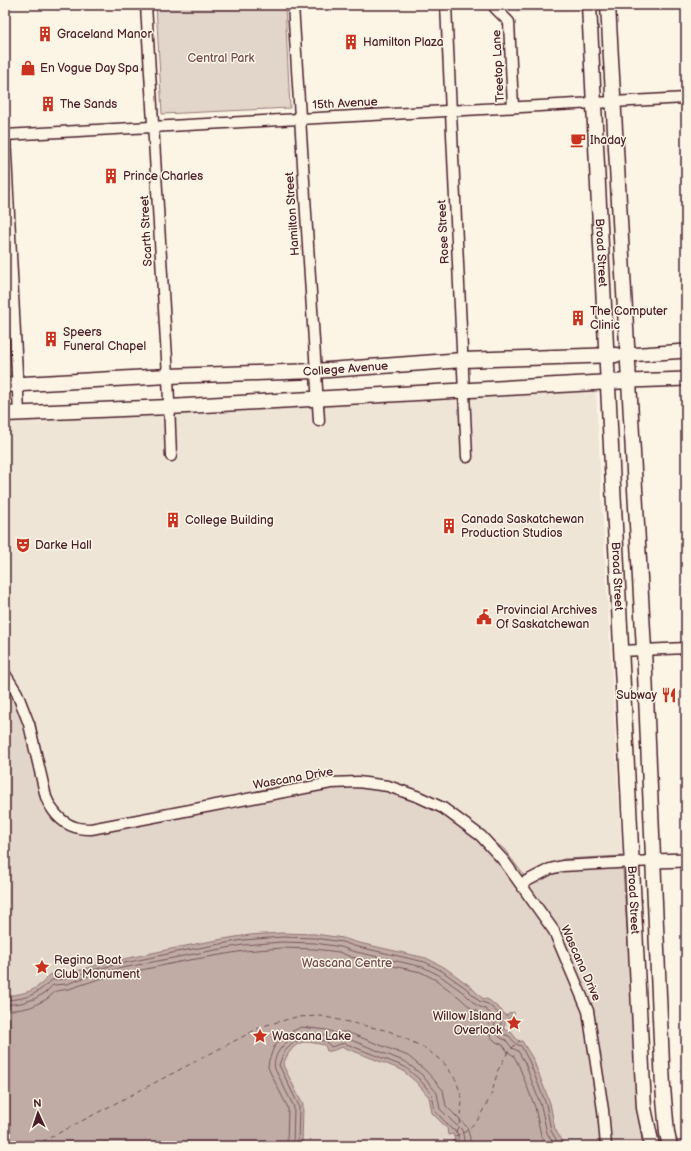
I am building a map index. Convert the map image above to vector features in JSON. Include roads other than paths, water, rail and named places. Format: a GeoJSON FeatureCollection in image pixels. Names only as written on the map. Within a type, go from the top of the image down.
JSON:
{"type":"FeatureCollection","features":[{"type":"Feature","properties":{"kind":"main road","name":"Broad Street"},"geometry":{"type":"LineString","coordinates":[[589,5],[644,1108],[652,1146]]}},
{"type":"Feature","properties":{"kind":"main road","name":"Broad Street"},"geometry":{"type":"LineString","coordinates":[[608,5],[644,650],[663,1088],[667,1134],[670,1146]]}},
{"type":"Feature","properties":{"kind":"main road","name":"College Avenue"},"geometry":{"type":"LineString","coordinates":[[11,385],[168,376],[315,371],[463,360],[628,355]]}},
{"type":"Feature","properties":{"kind":"main road"},"geometry":{"type":"LineString","coordinates":[[5,414],[169,407],[629,381]]}},
{"type":"Feature","properties":{"kind":"street","name":"Scarth Street"},"geometry":{"type":"LineString","coordinates":[[146,5],[168,376],[171,456]]}},
{"type":"Feature","properties":{"kind":"street","name":"Hamilton Street"},"geometry":{"type":"LineString","coordinates":[[293,5],[319,421]]}},
{"type":"Feature","properties":{"kind":"street","name":"Rose Street"},"geometry":{"type":"LineString","coordinates":[[446,5],[467,457]]}},
{"type":"Feature","properties":{"kind":"street","name":"Treetop Lane"},"geometry":{"type":"LineString","coordinates":[[494,5],[495,8],[509,22],[513,108]]}},
{"type":"Feature","properties":{"kind":"street","name":"15th Avenue"},"geometry":{"type":"LineString","coordinates":[[5,135],[686,98]]}},
{"type":"Feature","properties":{"kind":"street"},"geometry":{"type":"LineString","coordinates":[[5,135],[11,385],[19,413]]}},
{"type":"Feature","properties":{"kind":"street","name":"College Avenue"},"geometry":{"type":"LineString","coordinates":[[628,355],[686,351]]}},
{"type":"Feature","properties":{"kind":"street"},"geometry":{"type":"LineString","coordinates":[[629,381],[686,379]]}},
{"type":"Feature","properties":{"kind":"street"},"geometry":{"type":"LineString","coordinates":[[621,651],[686,648]]}},
{"type":"Feature","properties":{"kind":"street","name":"Wascana Drive"},"geometry":{"type":"LineString","coordinates":[[5,674],[17,692],[29,724],[44,791],[49,805],[62,820],[75,827],[91,830],[331,783],[358,782],[388,786],[419,797],[443,808],[481,836],[504,861],[554,931],[588,1011],[603,1110],[606,1146]]}},
{"type":"Feature","properties":{"kind":"street"},"geometry":{"type":"LineString","coordinates":[[521,884],[550,869],[562,866],[686,860]]}},
{"type":"Feature","properties":{"kind":"water","name":"Wascana Lake"},"geometry":{"type":"Polygon","coordinates":[[[282,933],[315,934],[343,938],[426,958],[444,967],[470,986],[482,998],[489,1000],[506,1016],[514,1012],[514,1015],[506,1021],[503,1028],[511,1032],[519,1042],[522,1041],[533,1059],[550,1103],[555,1129],[565,1146],[454,1146],[452,1141],[455,1140],[453,1134],[448,1135],[447,1128],[432,1113],[429,1097],[416,1082],[402,1070],[343,1047],[327,1051],[325,1045],[305,1042],[294,1047],[283,1065],[303,1105],[302,1146],[5,1146],[5,996],[31,991],[40,985],[51,974],[68,974],[101,964],[207,942],[247,935],[282,933]]]}},
{"type":"Feature","properties":{"kind":"place","name":"Graceland Manor"},"geometry":{"type":"Point","coordinates":[45,34]}},
{"type":"Feature","properties":{"kind":"place","name":"Hamilton Plaza"},"geometry":{"type":"Point","coordinates":[351,42]}},
{"type":"Feature","properties":{"kind":"place","name":"En Vogue Day Spa"},"geometry":{"type":"Point","coordinates":[28,68]}},
{"type":"Feature","properties":{"kind":"place","name":"The Sands"},"geometry":{"type":"Point","coordinates":[48,104]}},
{"type":"Feature","properties":{"kind":"place","name":"Ihaday"},"geometry":{"type":"Point","coordinates":[578,140]}},
{"type":"Feature","properties":{"kind":"place","name":"Prince Charles"},"geometry":{"type":"Point","coordinates":[111,176]}},
{"type":"Feature","properties":{"kind":"place","name":"The Computer Clinic"},"geometry":{"type":"Point","coordinates":[578,318]}},
{"type":"Feature","properties":{"kind":"place","name":"Speers Funeral Chapel"},"geometry":{"type":"Point","coordinates":[51,339]}},
{"type":"Feature","properties":{"kind":"place","name":"College Building"},"geometry":{"type":"Point","coordinates":[173,520]}},
{"type":"Feature","properties":{"kind":"place","name":"Canada Saskatchewan Production Studios"},"geometry":{"type":"Point","coordinates":[449,526]}},
{"type":"Feature","properties":{"kind":"place","name":"Darke Hall"},"geometry":{"type":"Point","coordinates":[23,545]}},
{"type":"Feature","properties":{"kind":"place","name":"Provincial Archives Of Saskatchewan"},"geometry":{"type":"Point","coordinates":[484,617]}},
{"type":"Feature","properties":{"kind":"place","name":"Subway"},"geometry":{"type":"Point","coordinates":[669,695]}},
{"type":"Feature","properties":{"kind":"place","name":"Regina Boat Club Monument"},"geometry":{"type":"Point","coordinates":[42,967]}},
{"type":"Feature","properties":{"kind":"place","name":"Willow Island Overlook"},"geometry":{"type":"Point","coordinates":[514,1023]}},
{"type":"Feature","properties":{"kind":"place","name":"Wascana Lake"},"geometry":{"type":"Point","coordinates":[260,1036]}},
{"type":"Feature","properties":{"kind":"park label","name":"Central Park"},"geometry":{"type":"Point","coordinates":[221,58]}},
{"type":"Feature","properties":{"kind":"park label","name":"Wascana Centre"},"geometry":{"type":"Point","coordinates":[347,963]}}]}
